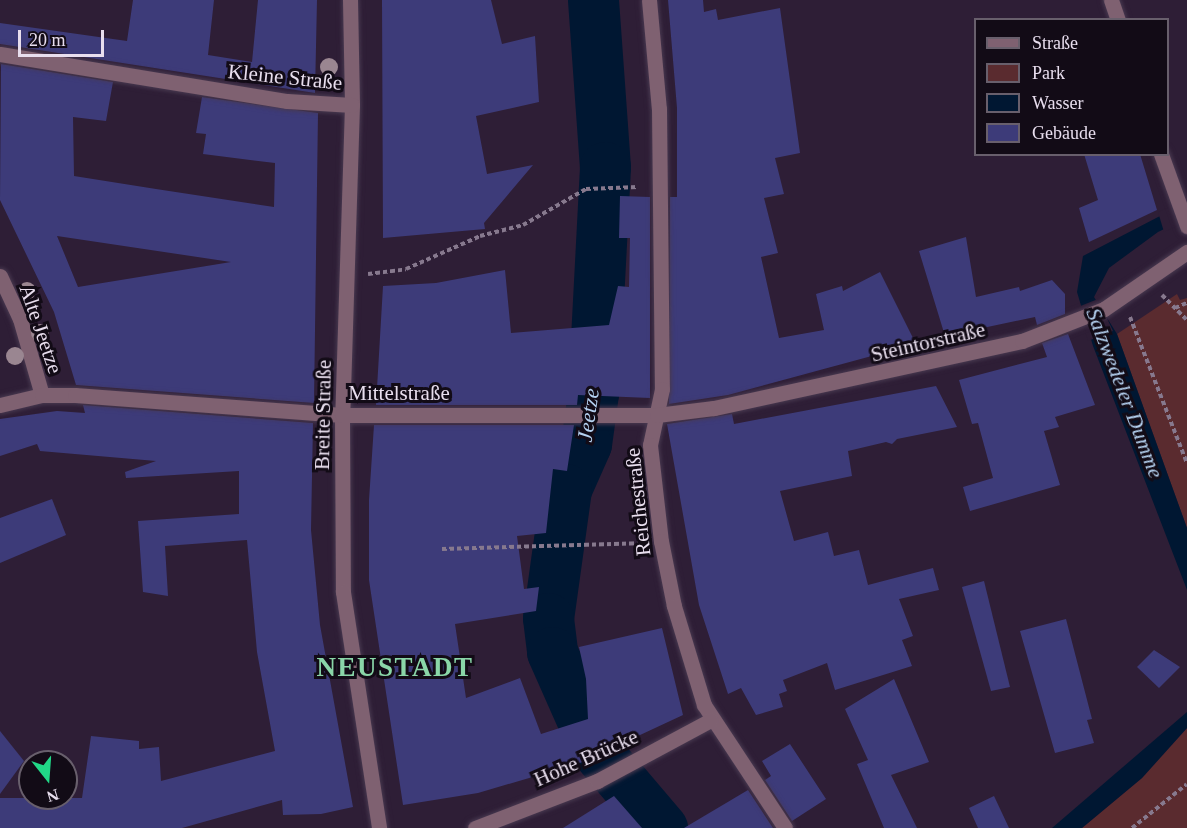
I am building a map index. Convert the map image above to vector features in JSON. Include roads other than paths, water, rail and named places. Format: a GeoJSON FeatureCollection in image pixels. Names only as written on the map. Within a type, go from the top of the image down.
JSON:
{"type":"FeatureCollection","features":[{"type":"Feature","properties":{"kind":"street","name":"Breite Straße"},"geometry":{"type":"LineString","coordinates":[[350,0],[352,105],[350,274],[342,415],[344,592],[379,828]]}},
{"type":"Feature","properties":{"kind":"street","name":"Reichestraße"},"geometry":{"type":"LineString","coordinates":[[649,0],[659,120],[662,389],[650,445],[661,541],[674,606],[711,720],[785,828]]}},
{"type":"Feature","properties":{"kind":"street"},"geometry":{"type":"LineString","coordinates":[[1111,0],[1117,18]]}},
{"type":"Feature","properties":{"kind":"street","name":"Kleine Straße"},"geometry":{"type":"LineString","coordinates":[[0,54],[265,98],[352,105]]}},
{"type":"Feature","properties":{"kind":"street"},"geometry":{"type":"LineString","coordinates":[[1162,156],[1186,224]]}},
{"type":"Feature","properties":{"kind":"street","name":"Steintorstraße"},"geometry":{"type":"LineString","coordinates":[[657,415],[787,396],[1022,341],[1104,309],[1187,252]]}},
{"type":"Feature","properties":{"kind":"street","name":"Alte Jeetze"},"geometry":{"type":"LineString","coordinates":[[0,276],[20,318],[42,395]]}},
{"type":"Feature","properties":{"kind":"street","name":"Mittelstraße"},"geometry":{"type":"LineString","coordinates":[[0,405],[42,395],[342,415],[573,412],[603,415],[657,415]]}},
{"type":"Feature","properties":{"kind":"street","name":"Hohe Brücke"},"geometry":{"type":"LineString","coordinates":[[475,828],[597,781],[711,720]]}},
{"type":"Feature","properties":{"kind":"water","name":"Salzwedeler Dumme"},"geometry":{"type":"Polygon","coordinates":[[[1187,202],[1187,218],[1158,232],[1109,268],[1094,297],[1117,334],[1187,528],[1187,590],[1093,346],[1077,292],[1083,256],[1187,202]]]}},
{"type":"Feature","properties":{"kind":"water"},"geometry":{"type":"Polygon","coordinates":[[[1187,712],[1187,728],[1142,778],[1082,828],[1052,828],[1187,712]]]}},
{"type":"Feature","properties":{"kind":"waterway","name":"Jeetze"},"geometry":{"type":"LineString","coordinates":[[593,0],[605,167],[593,393],[586,444],[566,489],[548,618],[552,652],[595,749],[662,828]]}},
{"type":"Feature","properties":{"kind":"district","name":"NEUSTADT"},"geometry":{"type":"Point","coordinates":[395,668]}}]}
